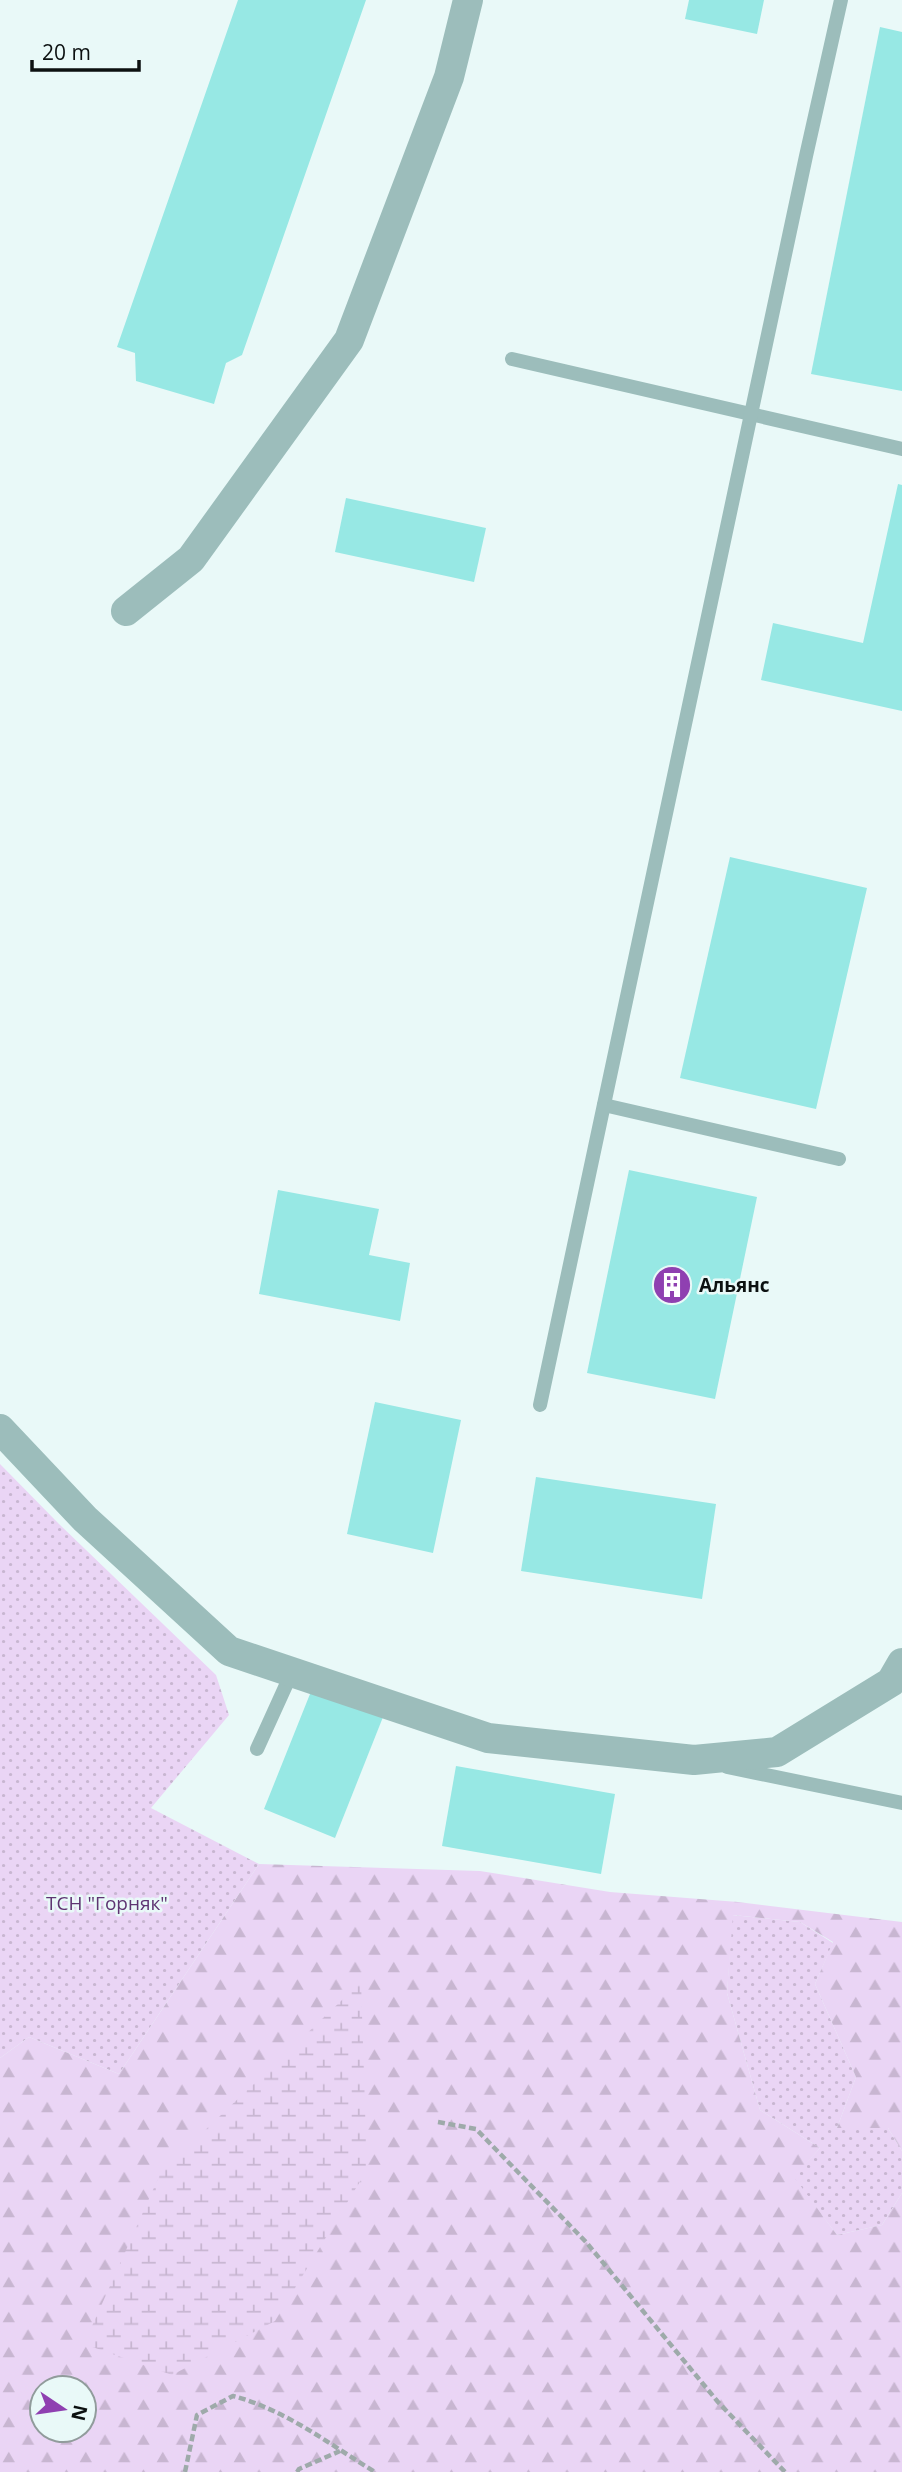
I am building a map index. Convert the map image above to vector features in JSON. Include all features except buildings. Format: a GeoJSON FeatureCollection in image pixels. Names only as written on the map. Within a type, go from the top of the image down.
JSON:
{"type":"FeatureCollection","features":[{"type":"Feature","properties":{"kind":"street"},"geometry":{"type":"LineString","coordinates":[[126,611],[191,559],[349,340],[449,77],[468,0]]}},
{"type":"Feature","properties":{"kind":"street"},"geometry":{"type":"LineString","coordinates":[[0,1429],[85,1519],[229,1651],[488,1738],[695,1760],[777,1752],[891,1682],[902,1663]]}},
{"type":"Feature","properties":{"kind":"lane"},"geometry":{"type":"LineString","coordinates":[[540,1405],[841,0]]}},
{"type":"Feature","properties":{"kind":"lane"},"geometry":{"type":"LineString","coordinates":[[512,359],[902,449]]}},
{"type":"Feature","properties":{"kind":"lane"},"geometry":{"type":"LineString","coordinates":[[604,1105],[839,1159]]}},
{"type":"Feature","properties":{"kind":"lane"},"geometry":{"type":"LineString","coordinates":[[257,1749],[292,1672]]}},
{"type":"Feature","properties":{"kind":"lane"},"geometry":{"type":"LineString","coordinates":[[695,1760],[902,1804]]}},
{"type":"Feature","properties":{"kind":"path"},"geometry":{"type":"LineString","coordinates":[[439,2122],[476,2129],[586,2242],[718,2402],[785,2472]]}},
{"type":"Feature","properties":{"kind":"path"},"geometry":{"type":"LineString","coordinates":[[185,2472],[197,2415],[233,2396],[257,2402],[296,2422],[374,2472]]}},
{"type":"Feature","properties":{"kind":"path"},"geometry":{"type":"LineString","coordinates":[[297,2472],[341,2451]]}},
{"type":"Feature","properties":{"kind":"green space","name":"ТСН \"Горняк\""},"geometry":{"type":"Polygon","coordinates":[[[0,1464],[216,1675],[229,1715],[151,1808],[259,1864],[119,2074],[29,2037],[0,2058],[0,1464]]]}},
{"type":"Feature","properties":{"kind":"green space"},"geometry":{"type":"Polygon","coordinates":[[[259,1864],[480,1871],[610,1892],[738,1902],[902,1922],[902,2151],[888,2128],[837,2128],[856,2077],[815,1984],[833,1942],[800,1922],[733,1915],[727,1993],[760,2110],[820,2148],[794,2177],[837,2235],[882,2225],[902,2193],[902,2472],[0,2472],[0,2058],[29,2037],[119,2074],[259,1864]]]}},
{"type":"Feature","properties":{"kind":"green space"},"geometry":{"type":"Polygon","coordinates":[[[732,1915],[800,1922],[833,1943],[815,1984],[856,2077],[837,2128],[888,2128],[902,2151],[902,2193],[882,2225],[837,2235],[793,2177],[820,2148],[760,2110],[727,1993],[732,1915]]]}},
{"type":"Feature","properties":{"kind":"green space"},"geometry":{"type":"Polygon","coordinates":[[[361,1982],[367,2170],[275,2321],[172,2375],[84,2344],[161,2172],[361,1982]]]}},
{"type":"Feature","properties":{"kind":"place","name":"Альянс"},"geometry":{"type":"Point","coordinates":[672,1285]}}]}
